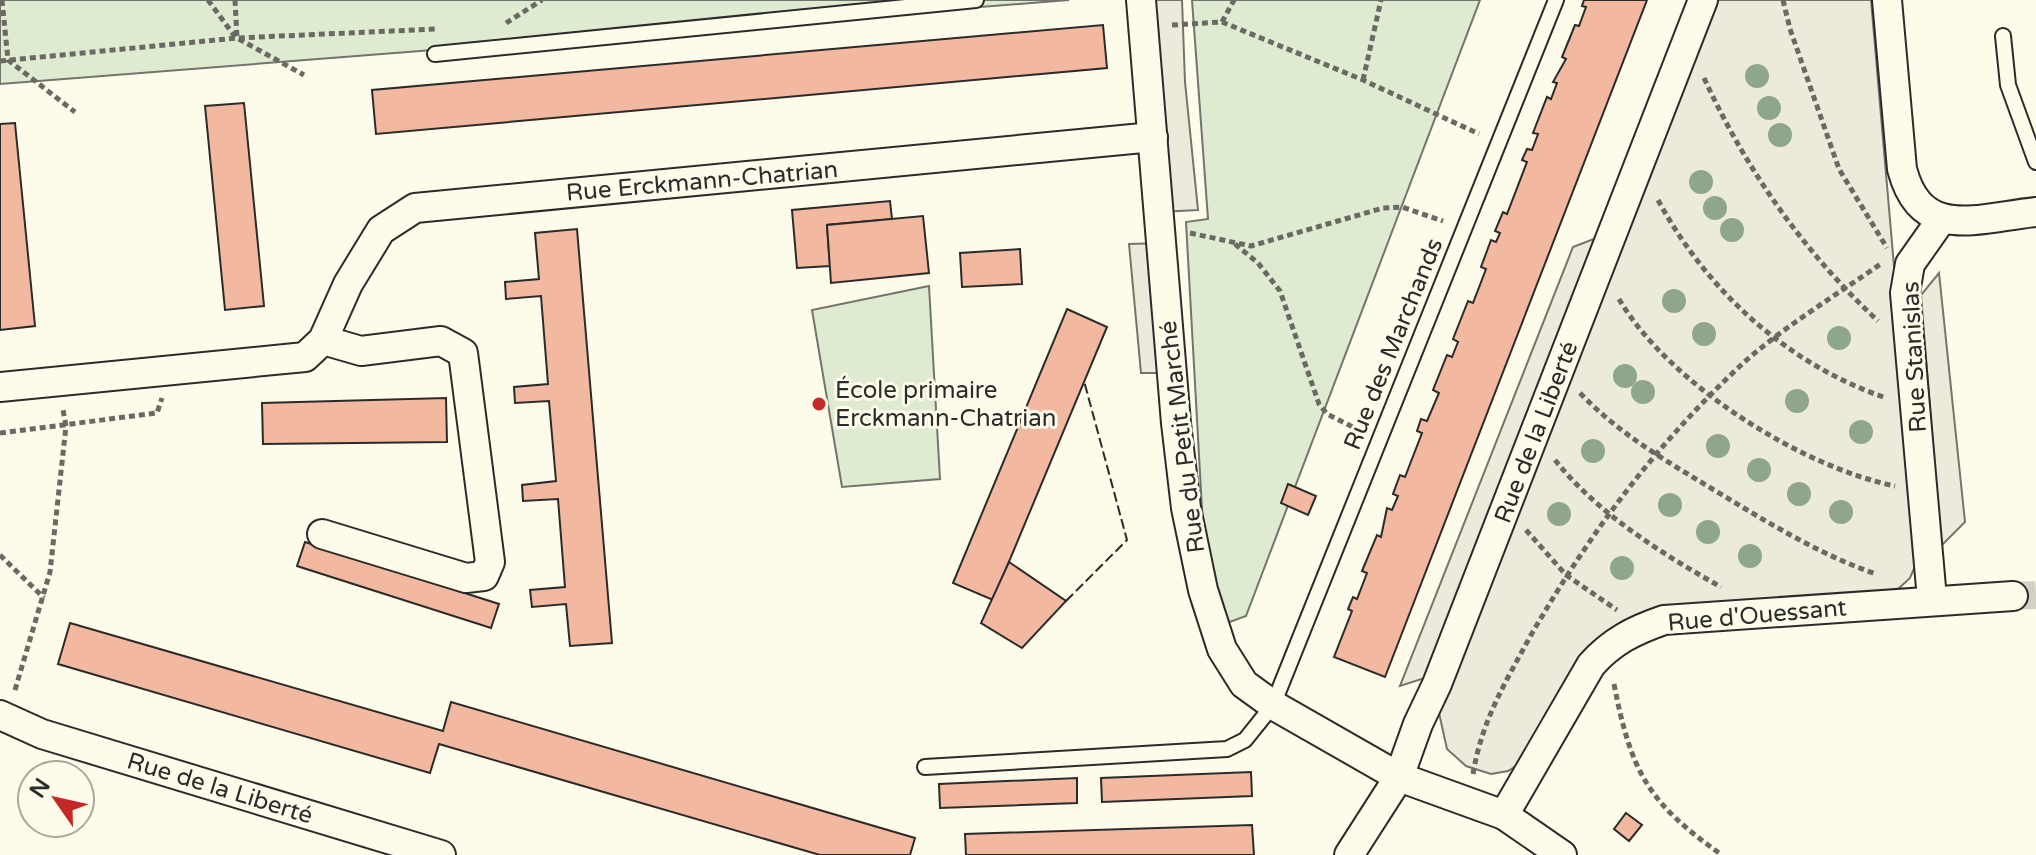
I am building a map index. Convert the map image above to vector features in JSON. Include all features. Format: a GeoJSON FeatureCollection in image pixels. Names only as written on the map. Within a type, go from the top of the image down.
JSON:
{"type":"FeatureCollection","features":[{"type":"Feature","properties":{"kind":"street","name":"Rue de la Liberté"},"geometry":{"type":"LineString","coordinates":[[1349,855],[1399,777],[1703,0]]}},
{"type":"Feature","properties":{"kind":"street"},"geometry":{"type":"LineString","coordinates":[[1887,0],[1902,169],[1907,190],[1916,204],[1941,220],[2036,212]]}},
{"type":"Feature","properties":{"kind":"street","name":"Rue du Petit Marché"},"geometry":{"type":"LineString","coordinates":[[1144,13],[1176,423],[1186,508],[1203,590],[1232,668],[1244,684],[1273,705],[1399,777],[1468,799],[1504,815],[1562,855]]}},
{"type":"Feature","properties":{"kind":"street","name":"Rue Erckmann-Chatrian"},"geometry":{"type":"LineString","coordinates":[[323,340],[348,284],[381,230],[415,208],[1153,137]]}},
{"type":"Feature","properties":{"kind":"street","name":"Rue Stanislas"},"geometry":{"type":"LineString","coordinates":[[1932,599],[1905,293],[1910,264],[1941,220]]}},
{"type":"Feature","properties":{"kind":"street"},"geometry":{"type":"LineString","coordinates":[[0,387],[305,357],[323,340],[361,351],[441,341],[463,353],[490,562],[484,576],[466,578],[322,534]]}},
{"type":"Feature","properties":{"kind":"street","name":"Rue d'Ouessant"},"geometry":{"type":"LineString","coordinates":[[1504,815],[1540,758],[1572,696],[1607,647],[1633,631],[1664,620],[1932,599],[2013,596]]}},
{"type":"Feature","properties":{"kind":"street","name":"Rue de la Liberté"},"geometry":{"type":"LineString","coordinates":[[3,716],[42,734],[441,855]]}},
{"type":"Feature","properties":{"kind":"lane"},"geometry":{"type":"LineString","coordinates":[[435,54],[976,0]]}},
{"type":"Feature","properties":{"kind":"lane","name":"Rue des Marchands"},"geometry":{"type":"LineString","coordinates":[[925,767],[1227,749],[1245,740],[1273,705],[1556,0]]}},
{"type":"Feature","properties":{"kind":"lane"},"geometry":{"type":"LineString","coordinates":[[2003,36],[2008,85],[2036,162]]}},
{"type":"Feature","properties":{"kind":"path"},"geometry":{"type":"LineString","coordinates":[[2,0],[8,60],[75,112]]}},
{"type":"Feature","properties":{"kind":"path"},"geometry":{"type":"LineString","coordinates":[[208,0],[237,38],[304,75]]}},
{"type":"Feature","properties":{"kind":"path"},"geometry":{"type":"LineString","coordinates":[[235,0],[237,38]]}},
{"type":"Feature","properties":{"kind":"path"},"geometry":{"type":"LineString","coordinates":[[500,25],[529,11],[542,0]]}},
{"type":"Feature","properties":{"kind":"path"},"geometry":{"type":"LineString","coordinates":[[1222,22],[1234,0]]}},
{"type":"Feature","properties":{"kind":"path"},"geometry":{"type":"LineString","coordinates":[[1363,80],[1381,0]]}},
{"type":"Feature","properties":{"kind":"path"},"geometry":{"type":"LineString","coordinates":[[1468,799],[1485,718],[1566,575],[1610,512],[1655,455],[1741,365],[1892,256],[1839,169],[1790,29],[1783,0]]}},
{"type":"Feature","properties":{"kind":"path"},"geometry":{"type":"LineString","coordinates":[[1144,13],[1222,22],[1363,80],[1498,143]]}},
{"type":"Feature","properties":{"kind":"path"},"geometry":{"type":"LineString","coordinates":[[0,61],[237,38],[438,28]]}},
{"type":"Feature","properties":{"kind":"path"},"geometry":{"type":"LineString","coordinates":[[1700,69],[1731,136],[1785,221],[1845,290],[1910,347]]}},
{"type":"Feature","properties":{"kind":"path"},"geometry":{"type":"LineString","coordinates":[[1653,192],[1681,243],[1702,270],[1775,340],[1852,387],[1892,401]]}},
{"type":"Feature","properties":{"kind":"path"},"geometry":{"type":"LineString","coordinates":[[1161,224],[1251,246],[1383,208],[1402,207],[1462,229]]}},
{"type":"Feature","properties":{"kind":"path"},"geometry":{"type":"LineString","coordinates":[[1234,243],[1258,263],[1280,291],[1319,404],[1327,414],[1379,439]]}},
{"type":"Feature","properties":{"kind":"path"},"geometry":{"type":"LineString","coordinates":[[1615,293],[1636,328],[1680,372],[1712,395],[1816,462],[1858,479],[1900,487]]}},
{"type":"Feature","properties":{"kind":"path"},"geometry":{"type":"LineString","coordinates":[[0,433],[157,413],[172,369]]}},
{"type":"Feature","properties":{"kind":"path"},"geometry":{"type":"LineString","coordinates":[[3,716],[45,598],[66,426],[58,381]]}},
{"type":"Feature","properties":{"kind":"path"},"geometry":{"type":"LineString","coordinates":[[1578,391],[1599,413],[1655,455],[1767,522],[1858,568],[1881,576]]}},
{"type":"Feature","properties":{"kind":"path"},"geometry":{"type":"LineString","coordinates":[[1551,455],[1578,489],[1683,566],[1730,592]]}},
{"type":"Feature","properties":{"kind":"path"},"geometry":{"type":"LineString","coordinates":[[1522,526],[1566,575],[1622,613]]}},
{"type":"Feature","properties":{"kind":"path"},"geometry":{"type":"LineString","coordinates":[[0,555],[45,598]]}},
{"type":"Feature","properties":{"kind":"path"},"geometry":{"type":"LineString","coordinates":[[1607,647],[1624,736],[1649,792],[1722,855]]}},
{"type":"Feature","properties":{"kind":"green space"},"geometry":{"type":"Polygon","coordinates":[[[0,0],[1069,0],[0,84],[0,0]]]}},
{"type":"Feature","properties":{"kind":"green space"},"geometry":{"type":"Polygon","coordinates":[[[1192,0],[1480,0],[1246,616],[1227,623],[1204,545],[1186,222],[1208,219],[1192,0]]]}},
{"type":"Feature","properties":{"kind":"green space"},"geometry":{"type":"Polygon","coordinates":[[[929,286],[940,479],[842,487],[812,310],[929,286]]]}},
{"type":"Feature","properties":{"kind":"shaded area"},"geometry":{"type":"Polygon","coordinates":[[[1141,0],[1182,0],[1185,82],[1198,210],[1160,212],[1141,0]]]}},
{"type":"Feature","properties":{"kind":"shaded area"},"geometry":{"type":"Polygon","coordinates":[[[1714,0],[1871,0],[1916,521],[1916,564],[1910,578],[1896,591],[1635,621],[1524,761],[1508,771],[1491,774],[1466,766],[1447,749],[1439,713],[1714,0]]]}},
{"type":"Feature","properties":{"kind":"shaded area"},"geometry":{"type":"Polygon","coordinates":[[[1604,235],[1431,676],[1400,686],[1573,247],[1604,235]]]}},
{"type":"Feature","properties":{"kind":"shaded area"},"geometry":{"type":"Polygon","coordinates":[[[1162,243],[1172,373],[1141,373],[1129,244],[1162,243]]]}},
{"type":"Feature","properties":{"kind":"shaded area"},"geometry":{"type":"Polygon","coordinates":[[[1939,273],[1965,522],[1941,546],[1921,295],[1939,273]]]}},
{"type":"Feature","properties":{"kind":"building"},"geometry":{"type":"Polygon","coordinates":[[[1584,0],[1647,0],[1385,677],[1334,657],[1352,611],[1348,609],[1353,597],[1357,599],[1367,573],[1362,571],[1377,535],[1381,537],[1387,508],[1392,510],[1398,496],[1393,494],[1400,475],[1405,477],[1422,433],[1417,431],[1421,419],[1427,421],[1439,393],[1433,390],[1447,355],[1452,357],[1458,342],[1453,339],[1468,301],[1473,303],[1486,269],[1481,267],[1491,240],[1496,242],[1500,233],[1495,231],[1503,212],[1507,214],[1527,162],[1522,160],[1527,149],[1532,150],[1538,134],[1533,133],[1547,97],[1551,99],[1557,83],[1553,82],[1566,59],[1562,57],[1575,25],[1579,26],[1586,7],[1582,6],[1584,0]]]}},
{"type":"Feature","properties":{"kind":"building"},"geometry":{"type":"Polygon","coordinates":[[[1103,25],[1107,68],[376,134],[372,90],[1103,25]]]}},
{"type":"Feature","properties":{"kind":"building"},"geometry":{"type":"Polygon","coordinates":[[[244,103],[264,306],[225,310],[205,106],[244,103]]]}},
{"type":"Feature","properties":{"kind":"building"},"geometry":{"type":"Polygon","coordinates":[[[15,123],[35,326],[0,330],[0,124],[15,123]]]}},
{"type":"Feature","properties":{"kind":"building"},"geometry":{"type":"Polygon","coordinates":[[[890,201],[892,219],[827,225],[830,266],[797,268],[792,210],[890,201]]]}},
{"type":"Feature","properties":{"kind":"building"},"geometry":{"type":"Polygon","coordinates":[[[923,216],[929,273],[831,283],[827,225],[923,216]]]}},
{"type":"Feature","properties":{"kind":"building"},"geometry":{"type":"Polygon","coordinates":[[[577,229],[612,643],[570,646],[566,604],[532,607],[530,590],[565,587],[558,499],[523,501],[522,485],[556,481],[549,401],[515,403],[514,387],[548,384],[541,296],[506,299],[505,282],[539,279],[535,233],[577,229]]]}},
{"type":"Feature","properties":{"kind":"building"},"geometry":{"type":"Polygon","coordinates":[[[1020,249],[1022,284],[962,287],[960,253],[1020,249]]]}},
{"type":"Feature","properties":{"kind":"building"},"geometry":{"type":"Polygon","coordinates":[[[1067,309],[1107,327],[993,600],[953,583],[1067,309]]]}},
{"type":"Feature","properties":{"kind":"building"},"geometry":{"type":"Polygon","coordinates":[[[446,398],[447,442],[263,444],[262,403],[446,398]]]}},
{"type":"Feature","properties":{"kind":"building"},"geometry":{"type":"Polygon","coordinates":[[[1288,484],[1316,496],[1308,515],[1281,503],[1288,484]]]}},
{"type":"Feature","properties":{"kind":"building"},"geometry":{"type":"Polygon","coordinates":[[[305,542],[499,604],[491,628],[297,566],[305,542]]]}},
{"type":"Feature","properties":{"kind":"building"},"geometry":{"type":"Polygon","coordinates":[[[1009,562],[1066,601],[1022,648],[981,623],[1009,562]]]}},
{"type":"Feature","properties":{"kind":"building"},"geometry":{"type":"Polygon","coordinates":[[[70,623],[443,731],[451,702],[915,838],[910,855],[820,855],[439,744],[430,773],[58,664],[70,623]]]}},
{"type":"Feature","properties":{"kind":"building"},"geometry":{"type":"Polygon","coordinates":[[[1251,772],[1252,796],[1102,802],[1101,778],[1251,772]]]}},
{"type":"Feature","properties":{"kind":"building"},"geometry":{"type":"Polygon","coordinates":[[[1077,778],[1077,803],[940,808],[939,784],[1077,778]]]}},
{"type":"Feature","properties":{"kind":"building"},"geometry":{"type":"Polygon","coordinates":[[[1626,813],[1642,825],[1629,841],[1614,829],[1626,813]]]}},
{"type":"Feature","properties":{"kind":"building"},"geometry":{"type":"Polygon","coordinates":[[[1252,825],[1254,855],[966,855],[965,834],[1252,825]]]}},
{"type":"Feature","properties":{"kind":"tunnel"},"geometry":{"type":"LineString","coordinates":[[2013,596],[2036,595]]}},
{"type":"Feature","properties":{"kind":"fence"},"geometry":{"type":"LineString","coordinates":[[1066,601],[1127,540],[1084,381]]}},
{"type":"Feature","properties":{"kind":"place","name":"École primaire Erckmann-Chatrian"},"geometry":{"type":"Point","coordinates":[819,404]}}]}
